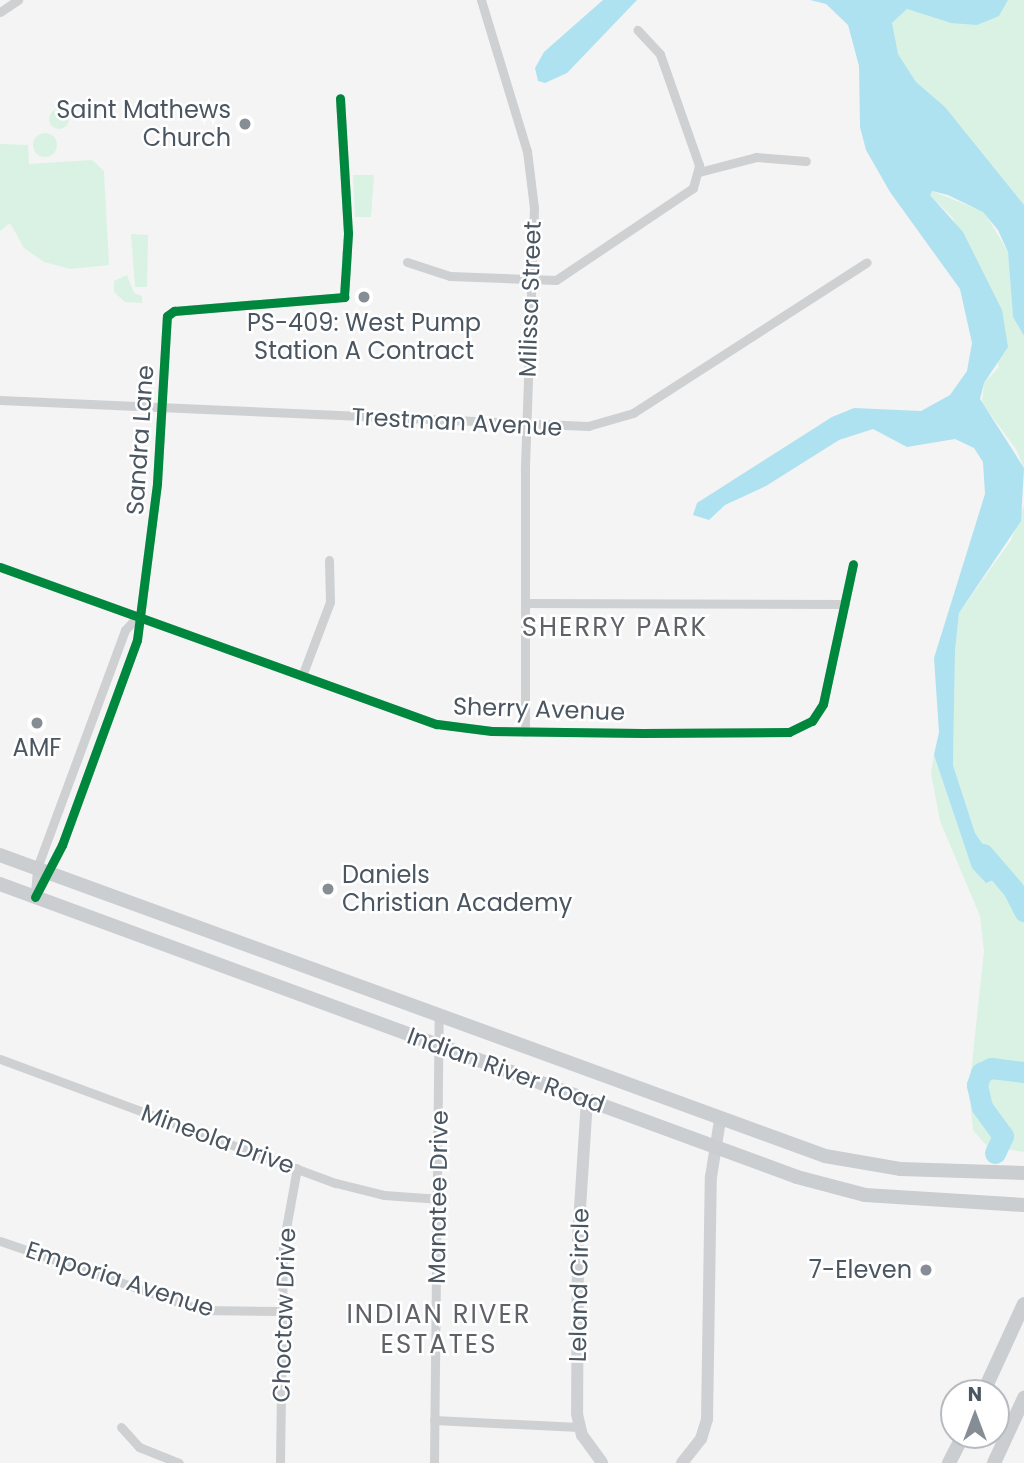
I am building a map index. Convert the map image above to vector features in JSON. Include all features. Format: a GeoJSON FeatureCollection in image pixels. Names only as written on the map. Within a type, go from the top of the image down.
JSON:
{"type":"FeatureCollection","features":[{"type":"Feature","properties":{"kind":"main road","name":"Indian River Road"},"geometry":{"type":"LineString","coordinates":[[0,855],[439,1014],[720,1120],[825,1156],[867,1164],[1024,1174]]}},
{"type":"Feature","properties":{"kind":"main road","name":"Indian River Road"},"geometry":{"type":"LineString","coordinates":[[0,884],[797,1177],[865,1195],[1024,1205]]}},
{"type":"Feature","properties":{"kind":"main road"},"geometry":{"type":"LineString","coordinates":[[989,1379],[1024,1304]]}},
{"type":"Feature","properties":{"kind":"main road"},"geometry":{"type":"LineString","coordinates":[[994,1463],[1024,1398]]}},
{"type":"Feature","properties":{"kind":"street","name":"Milissa Street"},"geometry":{"type":"LineString","coordinates":[[481,0],[527,151],[534,208],[526,427],[525,732]]}},
{"type":"Feature","properties":{"kind":"street"},"geometry":{"type":"LineString","coordinates":[[0,12],[16,1]]}},
{"type":"Feature","properties":{"kind":"street"},"geometry":{"type":"LineString","coordinates":[[407,262],[450,276],[532,280],[565,277],[693,188],[699,172],[660,54],[638,30]]}},
{"type":"Feature","properties":{"kind":"street","name":"Sandra Lane"},"geometry":{"type":"LineString","coordinates":[[44,871],[137,640],[139,615],[151,556],[169,312],[340,299],[348,291],[340,98]]}},
{"type":"Feature","properties":{"kind":"street"},"geometry":{"type":"LineString","coordinates":[[699,172],[756,157],[806,161]]}},
{"type":"Feature","properties":{"kind":"street","name":"Trestman Avenue"},"geometry":{"type":"LineString","coordinates":[[0,400],[526,427],[588,426],[633,413],[867,262]]}},
{"type":"Feature","properties":{"kind":"street"},"geometry":{"type":"LineString","coordinates":[[302,676],[330,603],[329,559]]}},
{"type":"Feature","properties":{"kind":"street","name":"Sherry Avenue"},"geometry":{"type":"LineString","coordinates":[[0,567],[437,724],[525,732],[799,730],[813,721],[823,704],[853,564]]}},
{"type":"Feature","properties":{"kind":"street"},"geometry":{"type":"LineString","coordinates":[[526,603],[845,604]]}},
{"type":"Feature","properties":{"kind":"street","name":"Sandra Lane"},"geometry":{"type":"LineString","coordinates":[[35,897],[125,630],[139,615]]}},
{"type":"Feature","properties":{"kind":"street","name":"Manatee Drive"},"geometry":{"type":"LineString","coordinates":[[434,1463],[440,1199],[439,1014]]}},
{"type":"Feature","properties":{"kind":"street","name":"Mineola Drive"},"geometry":{"type":"LineString","coordinates":[[0,1059],[363,1191],[440,1199]]}},
{"type":"Feature","properties":{"kind":"street","name":"Leland Circle"},"geometry":{"type":"LineString","coordinates":[[579,1427],[578,1240],[587,1100]]}},
{"type":"Feature","properties":{"kind":"street"},"geometry":{"type":"LineString","coordinates":[[682,1463],[701,1439],[707,1419],[715,1147],[720,1120]]}},
{"type":"Feature","properties":{"kind":"street","name":"Choctaw Drive"},"geometry":{"type":"LineString","coordinates":[[280,1463],[286,1222],[297,1168]]}},
{"type":"Feature","properties":{"kind":"street","name":"Emporia Avenue"},"geometry":{"type":"LineString","coordinates":[[0,1241],[202,1310],[282,1311]]}},
{"type":"Feature","properties":{"kind":"street"},"geometry":{"type":"LineString","coordinates":[[435,1420],[579,1427],[602,1463]]}},
{"type":"Feature","properties":{"kind":"street"},"geometry":{"type":"LineString","coordinates":[[121,1427],[139,1447],[179,1463]]}},
{"type":"Feature","properties":{"kind":"green space"},"geometry":{"type":"Polygon","coordinates":[[[1008,0],[1024,0],[1024,205],[945,107],[916,82],[898,54],[892,34],[892,23],[907,9],[951,23],[999,16],[1008,0]]]}},
{"type":"Feature","properties":{"kind":"green space"},"geometry":{"type":"Polygon","coordinates":[[[55,109],[63,109],[69,119],[63,129],[55,129],[49,123],[49,115],[55,109]]]}},
{"type":"Feature","properties":{"kind":"green space"},"geometry":{"type":"Polygon","coordinates":[[[45,133],[54,136],[57,145],[54,154],[45,157],[36,154],[33,145],[36,136],[45,133]]]}},
{"type":"Feature","properties":{"kind":"green space"},"geometry":{"type":"Polygon","coordinates":[[[0,144],[28,145],[29,164],[92,160],[104,171],[109,265],[70,269],[44,262],[24,248],[10,223],[0,231],[0,144]]]}},
{"type":"Feature","properties":{"kind":"green space"},"geometry":{"type":"Polygon","coordinates":[[[353,175],[374,175],[371,217],[355,217],[353,175]]]}},
{"type":"Feature","properties":{"kind":"green space"},"geometry":{"type":"Polygon","coordinates":[[[932,191],[984,212],[1008,252],[1013,317],[1024,336],[1024,468],[1016,449],[982,403],[984,383],[999,367],[953,218],[930,195],[932,191]]]}},
{"type":"Feature","properties":{"kind":"green space"},"geometry":{"type":"Polygon","coordinates":[[[131,234],[148,235],[147,287],[135,287],[131,234]]]}},
{"type":"Feature","properties":{"kind":"green space"},"geometry":{"type":"Polygon","coordinates":[[[127,275],[134,293],[142,296],[142,303],[125,302],[114,292],[114,281],[127,275]]]}},
{"type":"Feature","properties":{"kind":"green space"},"geometry":{"type":"Polygon","coordinates":[[[1024,505],[1024,1152],[987,1146],[973,1130],[969,1092],[984,951],[980,916],[940,821],[931,773],[934,755],[972,868],[1000,869],[975,833],[953,765],[955,651],[959,613],[1011,540],[1024,505]]]}},
{"type":"Feature","properties":{"kind":"water"},"geometry":{"type":"Polygon","coordinates":[[[603,0],[637,0],[567,73],[545,83],[538,81],[535,68],[544,52],[603,0]]]}},
{"type":"Feature","properties":{"kind":"water"},"geometry":{"type":"Polygon","coordinates":[[[810,0],[1008,0],[999,16],[977,25],[951,23],[907,9],[892,23],[898,54],[916,82],[945,107],[1024,205],[1024,336],[1013,317],[1008,252],[998,230],[983,212],[948,195],[932,191],[930,195],[963,232],[1002,310],[1008,347],[984,383],[980,399],[1024,468],[1021,521],[959,613],[955,651],[953,765],[975,833],[1000,869],[1000,877],[986,883],[972,868],[934,755],[939,732],[934,658],[985,494],[983,462],[974,448],[955,439],[907,447],[873,429],[839,440],[766,486],[725,505],[709,520],[693,515],[697,503],[832,417],[854,408],[921,411],[950,395],[967,371],[972,343],[960,289],[890,192],[866,150],[860,127],[859,66],[848,25],[826,4],[810,0]]]}},
{"type":"Feature","properties":{"kind":"waterway"},"geometry":{"type":"LineString","coordinates":[[983,854],[1013,889],[1024,911]]}},
{"type":"Feature","properties":{"kind":"waterway"},"geometry":{"type":"LineString","coordinates":[[995,1153],[1003,1136],[982,1107],[977,1085],[981,1073],[991,1068],[1024,1072]]}},
{"type":"Feature","properties":{"kind":"cycle path"},"geometry":{"type":"LineString","coordinates":[[35,897],[62,845],[137,640],[157,483],[167,316],[174,311],[344,297],[348,233],[340,98]]}},
{"type":"Feature","properties":{"kind":"cycle path"},"geometry":{"type":"LineString","coordinates":[[0,567],[437,724],[492,731],[642,733],[789,732],[812,721],[823,704],[853,564]]}},
{"type":"Feature","properties":{"kind":"place","name":"Saint Mathews Church"},"geometry":{"type":"Point","coordinates":[245,124]}},
{"type":"Feature","properties":{"kind":"place","name":"PS-409: West Pump Station A Contract"},"geometry":{"type":"Point","coordinates":[364,297]}},
{"type":"Feature","properties":{"kind":"place","name":"AMF"},"geometry":{"type":"Point","coordinates":[37,723]}},
{"type":"Feature","properties":{"kind":"place","name":"Daniels Christian Academy"},"geometry":{"type":"Point","coordinates":[328,889]}},
{"type":"Feature","properties":{"kind":"place","name":"7-Eleven"},"geometry":{"type":"Point","coordinates":[926,1270]}},
{"type":"Feature","properties":{"kind":"district","name":"SHERRY PARK"},"geometry":{"type":"Point","coordinates":[615,628]}},
{"type":"Feature","properties":{"kind":"district","name":"INDIAN RIVER ESTATES"},"geometry":{"type":"Point","coordinates":[439,1330]}}]}
